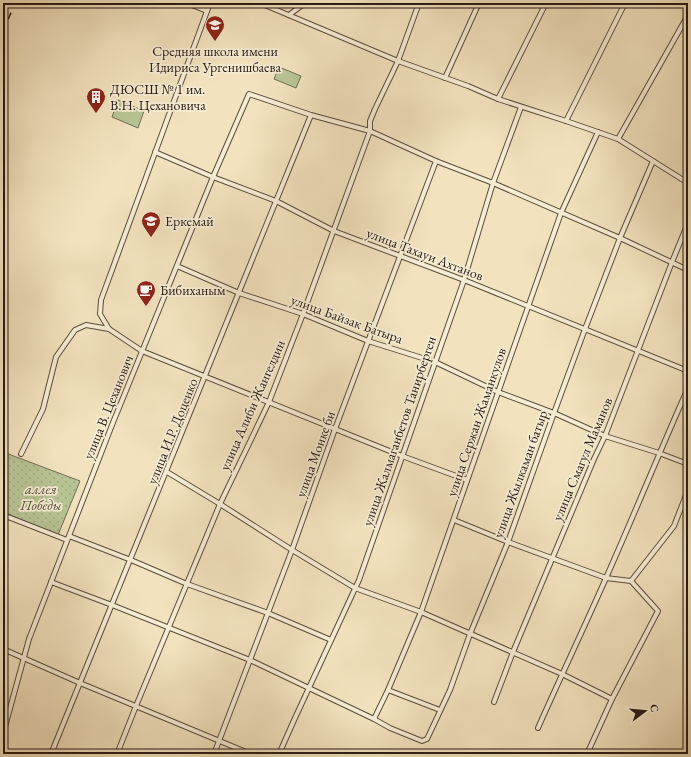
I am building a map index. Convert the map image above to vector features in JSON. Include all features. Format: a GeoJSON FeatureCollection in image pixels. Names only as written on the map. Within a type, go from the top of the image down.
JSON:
{"type":"FeatureCollection","features":[{"type":"Feature","properties":{"kind":"street"},"geometry":{"type":"LineString","coordinates":[[187,3],[207,11]]}},
{"type":"Feature","properties":{"kind":"street"},"geometry":{"type":"LineString","coordinates":[[109,329],[100,314],[101,300],[210,3]]}},
{"type":"Feature","properties":{"kind":"street"},"geometry":{"type":"LineString","coordinates":[[260,3],[398,61],[468,86],[498,99],[618,139],[688,183]]}},
{"type":"Feature","properties":{"kind":"street"},"geometry":{"type":"LineString","coordinates":[[289,15],[305,3]]}},
{"type":"Feature","properties":{"kind":"street","name":"улица Алиби Жангелдин"},"geometry":{"type":"LineString","coordinates":[[117,754],[220,504],[269,402],[370,131],[370,121],[374,109],[398,61],[419,3]]}},
{"type":"Feature","properties":{"kind":"street"},"geometry":{"type":"LineString","coordinates":[[445,78],[479,3]]}},
{"type":"Feature","properties":{"kind":"street"},"geometry":{"type":"LineString","coordinates":[[498,99],[546,3]]}},
{"type":"Feature","properties":{"kind":"street"},"geometry":{"type":"LineString","coordinates":[[566,121],[626,3]]}},
{"type":"Feature","properties":{"kind":"street"},"geometry":{"type":"LineString","coordinates":[[618,139],[688,15]]}},
{"type":"Feature","properties":{"kind":"street","name":"улица В. Цеханович"},"geometry":{"type":"LineString","coordinates":[[3,734],[29,638],[112,425],[213,177],[249,94],[311,115]]}},
{"type":"Feature","properties":{"kind":"street","name":"улица Жалмаганбетов Танирберген"},"geometry":{"type":"LineString","coordinates":[[279,754],[355,588],[364,565],[464,280],[493,183],[521,107]]}},
{"type":"Feature","properties":{"kind":"street"},"geometry":{"type":"LineString","coordinates":[[311,115],[370,131],[436,161],[493,183],[620,238],[688,270]]}},
{"type":"Feature","properties":{"kind":"street","name":"улица И.Р. Доценко"},"geometry":{"type":"LineString","coordinates":[[52,754],[311,115]]}},
{"type":"Feature","properties":{"kind":"street","name":"улица Сержан Жаманкулов"},"geometry":{"type":"LineString","coordinates":[[374,718],[388,690],[421,612],[561,213],[598,132]]}},
{"type":"Feature","properties":{"kind":"street","name":"улица Тахауи Ахтанов"},"geometry":{"type":"LineString","coordinates":[[155,152],[213,177],[276,201],[334,231],[464,280],[688,371]]}},
{"type":"Feature","properties":{"kind":"street","name":"улица Монке би"},"geometry":{"type":"LineString","coordinates":[[214,754],[292,550],[335,429],[436,161]]}},
{"type":"Feature","properties":{"kind":"street","name":"улица Жылкаман батыр"},"geometry":{"type":"LineString","coordinates":[[374,718],[390,728],[422,740],[428,739],[450,690],[470,634],[508,542],[585,329],[620,238],[653,161]]}},
{"type":"Feature","properties":{"kind":"street","name":"улица Смагул Маманов"},"geometry":{"type":"LineString","coordinates":[[494,702],[552,558],[605,436],[688,223]]}},
{"type":"Feature","properties":{"kind":"street","name":"улица Байзак Батыра"},"geometry":{"type":"LineString","coordinates":[[177,266],[239,293],[303,314],[368,341],[435,362],[498,392],[554,413],[605,436],[688,464]]}},
{"type":"Feature","properties":{"kind":"street"},"geometry":{"type":"LineString","coordinates":[[22,454],[43,409],[56,357],[75,330],[86,325],[109,329],[142,351],[402,456],[467,480]]}},
{"type":"Feature","properties":{"kind":"street"},"geometry":{"type":"LineString","coordinates":[[538,728],[606,578],[688,388]]}},
{"type":"Feature","properties":{"kind":"street"},"geometry":{"type":"LineString","coordinates":[[167,472],[355,588],[421,612],[562,674],[612,699]]}},
{"type":"Feature","properties":{"kind":"street"},"geometry":{"type":"LineString","coordinates":[[631,581],[674,526],[688,490]]}},
{"type":"Feature","properties":{"kind":"street"},"geometry":{"type":"LineString","coordinates":[[3,515],[131,560],[187,584],[268,613],[331,640]]}},
{"type":"Feature","properties":{"kind":"street"},"geometry":{"type":"LineString","coordinates":[[454,520],[508,542],[606,578],[631,581],[658,611],[612,699],[587,754]]}},
{"type":"Feature","properties":{"kind":"street"},"geometry":{"type":"LineString","coordinates":[[51,582],[250,660],[374,718]]}},
{"type":"Feature","properties":{"kind":"street"},"geometry":{"type":"LineString","coordinates":[[3,649],[80,683],[251,754]]}},
{"type":"Feature","properties":{"kind":"street"},"geometry":{"type":"LineString","coordinates":[[388,690],[440,710]]}},
{"type":"Feature","properties":{"kind":"green space"},"geometry":{"type":"Polygon","coordinates":[[[279,67],[301,76],[296,88],[274,79],[279,67]]]}},
{"type":"Feature","properties":{"kind":"green space"},"geometry":{"type":"Polygon","coordinates":[[[118,100],[144,111],[138,128],[112,117],[118,100]]]}},
{"type":"Feature","properties":{"kind":"green space","name":"аллея Победы"},"geometry":{"type":"Polygon","coordinates":[[[3,452],[80,481],[58,535],[3,512],[3,452]]]}},
{"type":"Feature","properties":{"kind":"railway"},"geometry":{"type":"LineString","coordinates":[[3,32],[15,3]]}},
{"type":"Feature","properties":{"kind":"place","name":"Средняя школа имени Идириса Ургенишбаева"},"geometry":{"type":"Point","coordinates":[215,42]}},
{"type":"Feature","properties":{"kind":"place","name":"ДЮСШ № 1 им. В.Н. Цехановича"},"geometry":{"type":"Point","coordinates":[96,114]}},
{"type":"Feature","properties":{"kind":"place","name":"Еркемай"},"geometry":{"type":"Point","coordinates":[151,238]}},
{"type":"Feature","properties":{"kind":"place","name":"Бибиханым"},"geometry":{"type":"Point","coordinates":[146,307]}}]}
